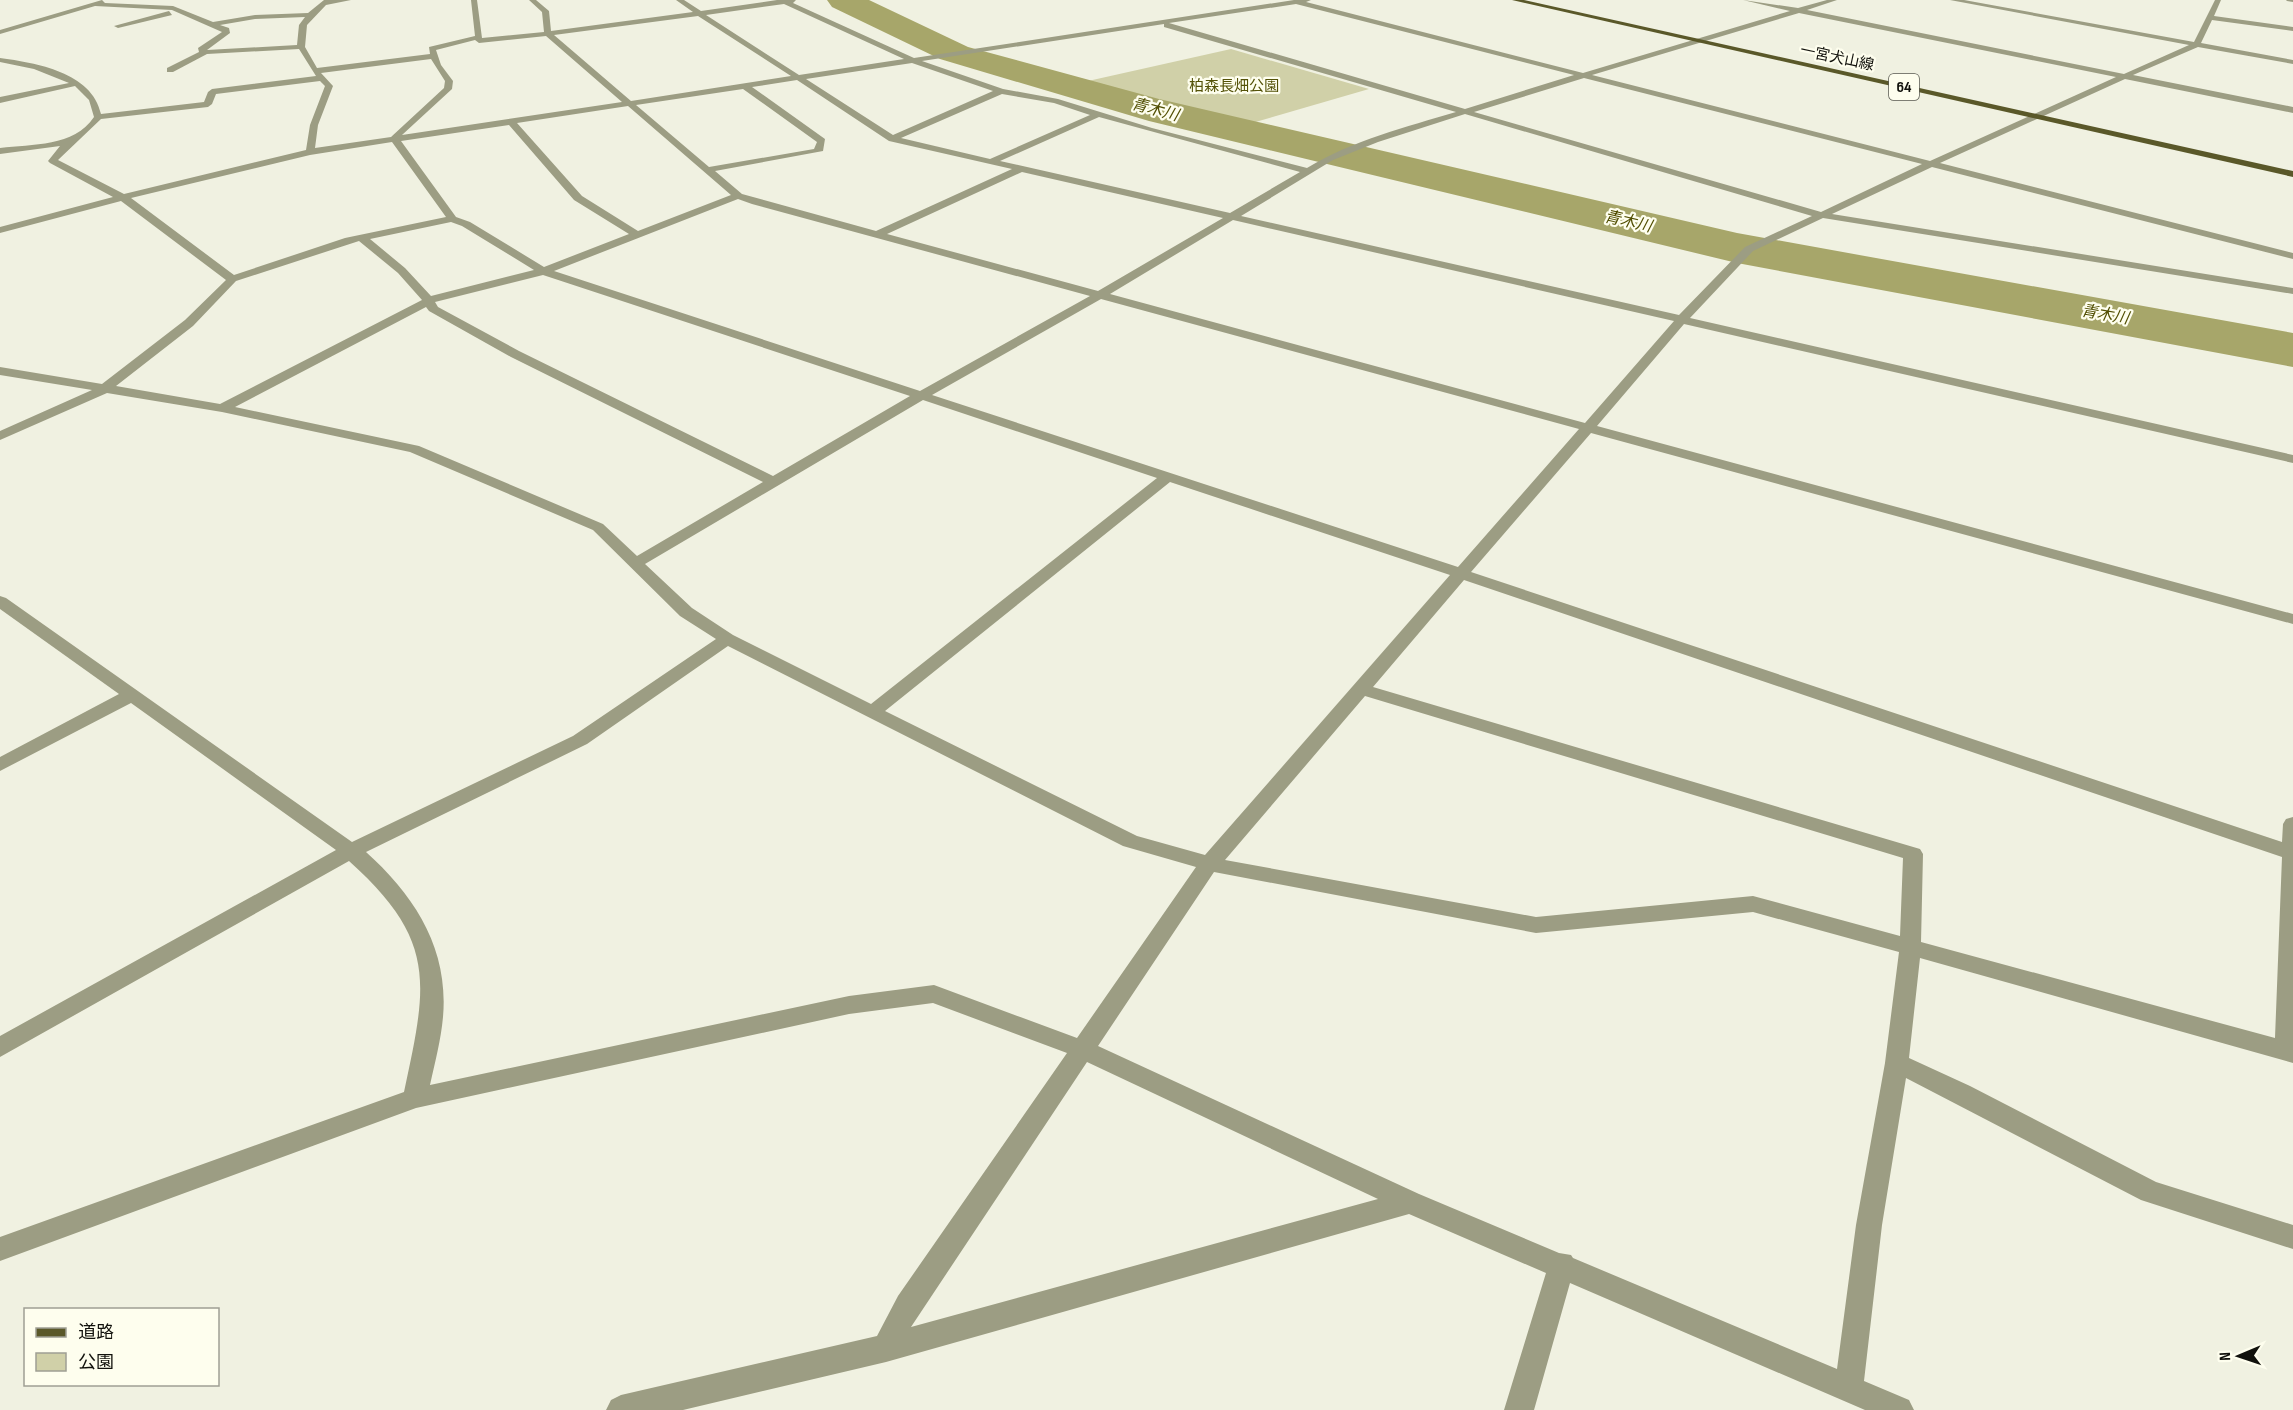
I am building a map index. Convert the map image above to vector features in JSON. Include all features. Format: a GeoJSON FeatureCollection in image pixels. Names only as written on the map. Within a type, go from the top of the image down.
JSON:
{"type":"FeatureCollection","features":[{"type":"Feature","properties":{"kind":"main road","name":"一宮犬山線"},"geometry":{"type":"LineString","coordinates":[[1515,0],[2293,174]]}},
{"type":"Feature","properties":{"kind":"street"},"geometry":{"type":"LineString","coordinates":[[0,32],[110,0]]}},
{"type":"Feature","properties":{"kind":"street"},"geometry":{"type":"LineString","coordinates":[[310,152],[314,125],[329,88],[301,47],[303,25],[310,15],[327,1],[348,0]]}},
{"type":"Feature","properties":{"kind":"street"},"geometry":{"type":"LineString","coordinates":[[474,0],[479,41],[548,34],[798,0]]}},
{"type":"Feature","properties":{"kind":"street"},"geometry":{"type":"LineString","coordinates":[[532,0],[545,11],[548,34],[628,106],[738,196],[1097,297],[2293,619]]}},
{"type":"Feature","properties":{"kind":"street"},"geometry":{"type":"LineString","coordinates":[[679,0],[892,138],[2293,459]]}},
{"type":"Feature","properties":{"kind":"street"},"geometry":{"type":"LineString","coordinates":[[0,230],[123,197],[310,152],[628,106],[1308,0]]}},
{"type":"Feature","properties":{"kind":"street"},"geometry":{"type":"LineString","coordinates":[[1746,0],[2293,110]]}},
{"type":"Feature","properties":{"kind":"street"},"geometry":{"type":"LineString","coordinates":[[634,564],[919,397],[1097,297],[1330,158],[1375,140],[1834,0]]}},
{"type":"Feature","properties":{"kind":"street"},"geometry":{"type":"LineString","coordinates":[[1953,0],[2293,62]]}},
{"type":"Feature","properties":{"kind":"street"},"geometry":{"type":"LineString","coordinates":[[886,1348],[908,1305],[1209,864],[1681,320],[1749,249],[2033,116],[2196,45],[2218,0]]}},
{"type":"Feature","properties":{"kind":"street"},"geometry":{"type":"LineString","coordinates":[[781,1],[916,61],[1001,91],[1055,101],[1149,130],[1309,171]]}},
{"type":"Feature","properties":{"kind":"street"},"geometry":{"type":"LineString","coordinates":[[1292,1],[2293,256]]}},
{"type":"Feature","properties":{"kind":"street"},"geometry":{"type":"LineString","coordinates":[[92,4],[179,10],[226,30],[226,33],[201,50],[205,52]]}},
{"type":"Feature","properties":{"kind":"street"},"geometry":{"type":"LineString","coordinates":[[118,27],[179,10]]}},
{"type":"Feature","properties":{"kind":"street"},"geometry":{"type":"LineString","coordinates":[[214,24],[295,14],[310,15]]}},
{"type":"Feature","properties":{"kind":"street"},"geometry":{"type":"LineString","coordinates":[[2210,18],[2293,29]]}},
{"type":"Feature","properties":{"kind":"street"},"geometry":{"type":"LineString","coordinates":[[1162,23],[1821,215],[2293,291]]}},
{"type":"Feature","properties":{"kind":"street"},"geometry":{"type":"LineString","coordinates":[[452,219],[418,168],[396,141],[396,136],[448,89],[449,81],[433,56],[432,49],[478,37]]}},
{"type":"Feature","properties":{"kind":"street"},"geometry":{"type":"LineString","coordinates":[[170,70],[205,52],[301,47]]}},
{"type":"Feature","properties":{"kind":"street"},"geometry":{"type":"LineString","coordinates":[[232,279],[123,197],[106,191],[53,161],[68,142],[89,129],[98,117],[208,104],[213,92],[433,56]]}},
{"type":"Feature","properties":{"kind":"street"},"geometry":{"type":"LineString","coordinates":[[0,60],[25,63],[75,84],[93,99],[98,117]]}},
{"type":"Feature","properties":{"kind":"street"},"geometry":{"type":"LineString","coordinates":[[0,100],[75,84]]}},
{"type":"Feature","properties":{"kind":"street"},"geometry":{"type":"LineString","coordinates":[[706,170],[818,152],[822,141],[746,87]]}},
{"type":"Feature","properties":{"kind":"street"},"geometry":{"type":"LineString","coordinates":[[892,138],[1001,91]]}},
{"type":"Feature","properties":{"kind":"street"},"geometry":{"type":"LineString","coordinates":[[992,161],[1100,114]]}},
{"type":"Feature","properties":{"kind":"street"},"geometry":{"type":"LineString","coordinates":[[512,123],[578,198],[637,235]]}},
{"type":"Feature","properties":{"kind":"street"},"geometry":{"type":"LineString","coordinates":[[0,151],[68,142]]}},
{"type":"Feature","properties":{"kind":"street"},"geometry":{"type":"LineString","coordinates":[[877,235],[1022,168]]}},
{"type":"Feature","properties":{"kind":"street"},"geometry":{"type":"LineString","coordinates":[[222,408],[430,300],[543,271],[738,196]]}},
{"type":"Feature","properties":{"kind":"street"},"geometry":{"type":"LineString","coordinates":[[0,436],[103,390],[189,323],[228,286],[232,279],[361,237],[452,219],[466,224],[543,271],[919,397],[1462,574],[2292,853]]}},
{"type":"Feature","properties":{"kind":"street"},"geometry":{"type":"LineString","coordinates":[[361,237],[395,265],[430,300],[433,309],[514,354],[540,364],[773,482]]}},
{"type":"Feature","properties":{"kind":"street"},"geometry":{"type":"LineString","coordinates":[[0,371],[103,390],[222,408],[414,448],[598,526],[634,564],[686,612],[727,639],[1130,841],[1209,864],[1536,925],[1753,904],[2289,1052],[2293,824]]}},
{"type":"Feature","properties":{"kind":"street"},"geometry":{"type":"LineString","coordinates":[[871,713],[1166,478]]}},
{"type":"Feature","properties":{"kind":"street"},"geometry":{"type":"LineString","coordinates":[[0,601],[351,851],[372,868],[406,906],[432,964],[432,1016],[415,1098]]}},
{"type":"Feature","properties":{"kind":"street"},"geometry":{"type":"LineString","coordinates":[[0,1047],[351,851],[580,740],[727,639]]}},
{"type":"Feature","properties":{"kind":"street"},"geometry":{"type":"LineString","coordinates":[[1362,689],[1913,854],[1910,949],[1897,1063],[1869,1225],[1849,1388]]}},
{"type":"Feature","properties":{"kind":"street"},"geometry":{"type":"LineString","coordinates":[[0,765],[132,695]]}},
{"type":"Feature","properties":{"kind":"street"},"geometry":{"type":"LineString","coordinates":[[0,1250],[415,1098],[849,1005],[934,994],[1084,1050],[1410,1202],[1562,1264],[1899,1410]]}},
{"type":"Feature","properties":{"kind":"street"},"geometry":{"type":"LineString","coordinates":[[1897,1063],[1960,1093],[2150,1192],[2293,1237]]}},
{"type":"Feature","properties":{"kind":"street"},"geometry":{"type":"LineString","coordinates":[[621,1410],[886,1348],[1410,1202]]}},
{"type":"Feature","properties":{"kind":"street"},"geometry":{"type":"LineString","coordinates":[[1519,1410],[1562,1264]]}},
{"type":"Feature","properties":{"kind":"green space","name":"柏森長畑公園"},"geometry":{"type":"Polygon","coordinates":[[[1231,49],[1369,89],[1245,125],[1088,81],[1231,49]]]}},
{"type":"Feature","properties":{"kind":"waterway","name":"青木川"},"geometry":{"type":"LineString","coordinates":[[843,0],[953,51]]}},
{"type":"Feature","properties":{"kind":"waterway","name":"青木川"},"geometry":{"type":"LineString","coordinates":[[971,57],[1149,109],[1737,248],[2293,350]]}}]}
